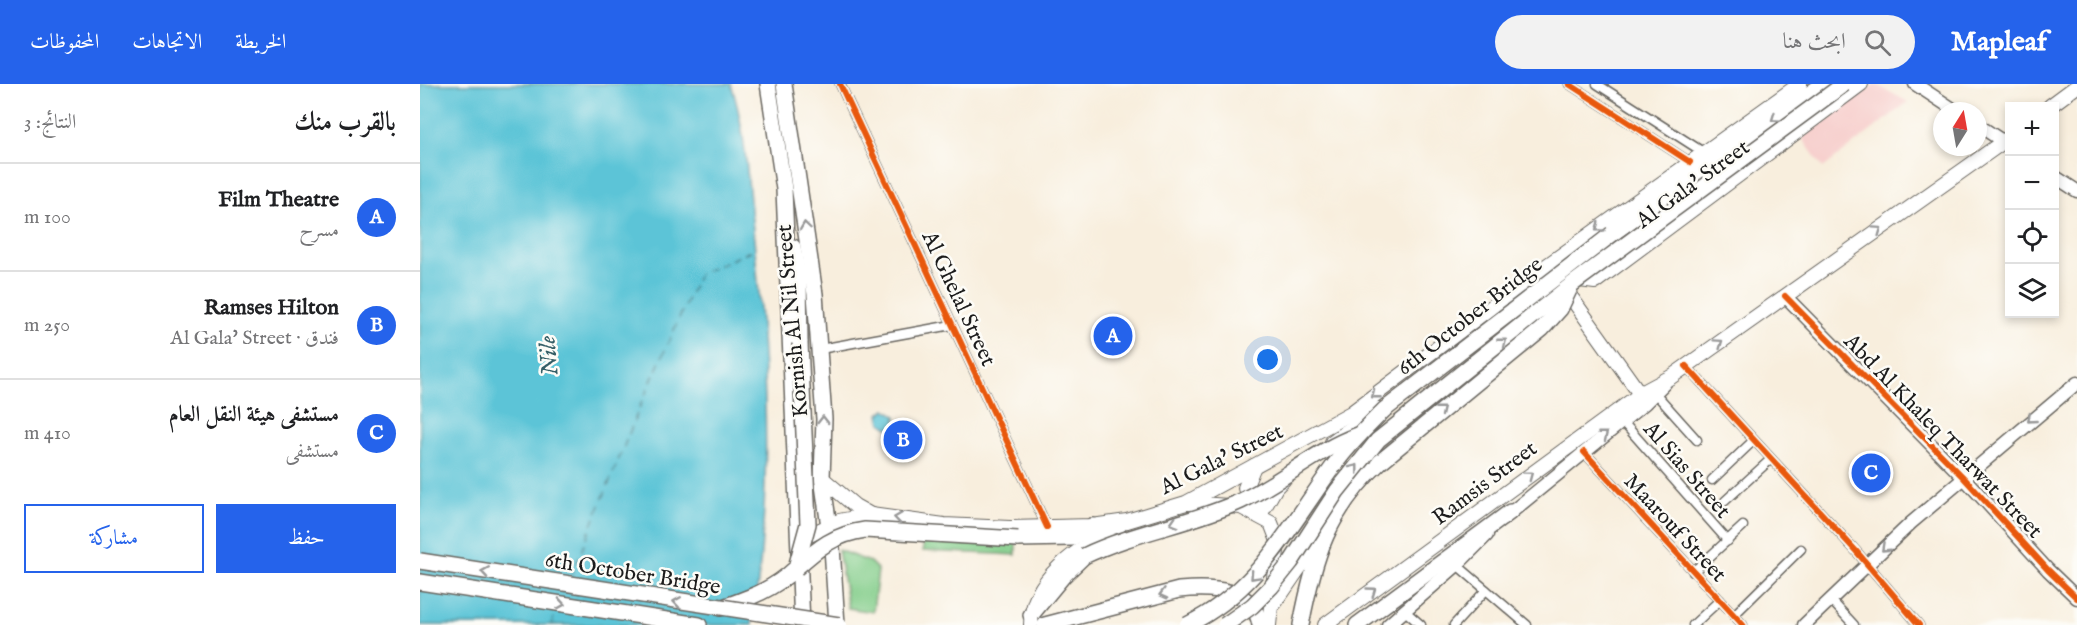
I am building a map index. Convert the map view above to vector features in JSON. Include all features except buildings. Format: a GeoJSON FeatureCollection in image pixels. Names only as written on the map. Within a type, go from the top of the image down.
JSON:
{"type":"FeatureCollection","features":[{"type":"Feature","properties":{"kind":"highway","name":"Kornish Al Nil Street"},"geometry":{"type":"LineString","coordinates":[[768,84],[784,189],[802,625]]}},
{"type":"Feature","properties":{"kind":"highway","name":"Kornish Al Nil Street"},"geometry":{"type":"LineString","coordinates":[[784,84],[815,294],[824,419],[822,473],[837,595],[838,625]]}},
{"type":"Feature","properties":{"kind":"highway","name":"6th October Bridge"},"geometry":{"type":"LineString","coordinates":[[1187,625],[1229,600],[1252,579],[1277,549],[1332,468],[1358,435],[1384,410],[1547,282],[1822,84]]}},
{"type":"Feature","properties":{"kind":"highway","name":"6th October Bridge"},"geometry":{"type":"LineString","coordinates":[[1225,625],[1252,606],[1271,587],[1291,562],[1337,491],[1378,440],[1571,285],[1844,84]]}},
{"type":"Feature","properties":{"kind":"highway"},"geometry":{"type":"LineString","coordinates":[[786,227],[799,280],[808,524],[796,568]]}},
{"type":"Feature","properties":{"kind":"highway"},"geometry":{"type":"LineString","coordinates":[[1301,625],[1317,554],[1332,520],[1364,477],[1542,329],[1560,309],[1571,285]]}},
{"type":"Feature","properties":{"kind":"highway"},"geometry":{"type":"LineString","coordinates":[[1031,620],[1063,576],[1084,556],[1127,537],[1239,502],[1269,487],[1330,447],[1358,435]]}},
{"type":"Feature","properties":{"kind":"highway"},"geometry":{"type":"LineString","coordinates":[[795,473],[800,484],[806,484],[822,473]]}},
{"type":"Feature","properties":{"kind":"highway"},"geometry":{"type":"LineString","coordinates":[[1357,625],[1510,512]]}},
{"type":"Feature","properties":{"kind":"highway"},"geometry":{"type":"LineString","coordinates":[[718,608],[765,592],[781,582],[830,539],[844,533],[865,530],[1018,539],[1071,538],[1092,526]]}},
{"type":"Feature","properties":{"kind":"highway","name":"6th October Bridge"},"geometry":{"type":"LineString","coordinates":[[420,561],[838,625]]}},
{"type":"Feature","properties":{"kind":"highway","name":"6th October Bridge"},"geometry":{"type":"LineString","coordinates":[[420,582],[699,625]]}},
{"type":"Feature","properties":{"kind":"highway"},"geometry":{"type":"LineString","coordinates":[[1045,625],[1179,590],[1202,588],[1234,594],[1253,606],[1260,625]]}},
{"type":"Feature","properties":{"kind":"main road","name":"Al Gala' Street"},"geometry":{"type":"LineString","coordinates":[[797,541],[827,525],[850,517],[871,515],[944,525],[1047,528],[1092,526],[1127,521],[1186,503],[1351,413],[1538,272],[1800,84]]}},
{"type":"Feature","properties":{"kind":"main road","name":"Al Gala' Street"},"geometry":{"type":"LineString","coordinates":[[1538,272],[1595,282],[1861,84]]}},
{"type":"Feature","properties":{"kind":"main road"},"geometry":{"type":"LineString","coordinates":[[2055,102],[2077,86]]}},
{"type":"Feature","properties":{"kind":"main road","name":"Ramsis Street"},"geometry":{"type":"LineString","coordinates":[[1325,625],[1640,394],[1686,366],[2005,143]]}},
{"type":"Feature","properties":{"kind":"main road","name":"Al Gala' Street"},"geometry":{"type":"LineString","coordinates":[[1260,515],[1270,497],[1293,470],[1435,367],[1539,285],[1554,282],[1564,287],[1640,394]]}},
{"type":"Feature","properties":{"kind":"main road"},"geometry":{"type":"LineString","coordinates":[[1255,466],[1247,478],[1248,499],[1256,501],[1270,497]]}},
{"type":"Feature","properties":{"kind":"main road","name":"Al Gala' Street"},"geometry":{"type":"LineString","coordinates":[[822,473],[855,506],[871,515]]}},
{"type":"Feature","properties":{"kind":"main road"},"geometry":{"type":"LineString","coordinates":[[1186,503],[1234,506],[1260,515],[1271,524],[1278,541],[1269,625]]}},
{"type":"Feature","properties":{"kind":"main road"},"geometry":{"type":"LineString","coordinates":[[1272,607],[1332,520]]}},
{"type":"Feature","properties":{"kind":"main road"},"geometry":{"type":"LineString","coordinates":[[1031,620],[1049,577],[1075,553],[1127,521]]}},
{"type":"Feature","properties":{"kind":"street","name":"Al Ghelal Street"},"geometry":{"type":"LineString","coordinates":[[840,84],[1047,528]]}},
{"type":"Feature","properties":{"kind":"street"},"geometry":{"type":"LineString","coordinates":[[1569,84],[1690,162]]}},
{"type":"Feature","properties":{"kind":"street"},"geometry":{"type":"LineString","coordinates":[[1597,84],[1703,152]]}},
{"type":"Feature","properties":{"kind":"street"},"geometry":{"type":"LineString","coordinates":[[1915,84],[1942,102]]}},
{"type":"Feature","properties":{"kind":"street"},"geometry":{"type":"LineString","coordinates":[[1987,130],[2005,141]]}},
{"type":"Feature","properties":{"kind":"street"},"geometry":{"type":"LineString","coordinates":[[2059,179],[2077,191]]}},
{"type":"Feature","properties":{"kind":"street","name":"Abd Al Khaleq Tharwat Street"},"geometry":{"type":"LineString","coordinates":[[1785,296],[1964,478],[2048,570],[2077,598]]}},
{"type":"Feature","properties":{"kind":"street"},"geometry":{"type":"LineString","coordinates":[[820,349],[952,325]]}},
{"type":"Feature","properties":{"kind":"street"},"geometry":{"type":"LineString","coordinates":[[1686,366],[1868,565],[1919,625]]}},
{"type":"Feature","properties":{"kind":"street","name":"Ramsis Street"},"geometry":{"type":"LineString","coordinates":[[1388,625],[1457,565],[1510,512],[1622,421],[1671,376]]}},
{"type":"Feature","properties":{"kind":"street"},"geometry":{"type":"LineString","coordinates":[[1805,625],[1830,599],[1964,478],[2077,383]]}},
{"type":"Feature","properties":{"kind":"street"},"geometry":{"type":"LineString","coordinates":[[1655,393],[1697,440]]}},
{"type":"Feature","properties":{"kind":"street","name":"Al Sias Street"},"geometry":{"type":"LineString","coordinates":[[1622,421],[1728,541]]}},
{"type":"Feature","properties":{"kind":"street"},"geometry":{"type":"LineString","coordinates":[[1712,480],[1753,441]]}},
{"type":"Feature","properties":{"kind":"street","name":"Maarouf Street"},"geometry":{"type":"LineString","coordinates":[[1584,453],[1743,625]]}},
{"type":"Feature","properties":{"kind":"street"},"geometry":{"type":"LineString","coordinates":[[1725,501],[1770,460]]}},
{"type":"Feature","properties":{"kind":"street"},"geometry":{"type":"LineString","coordinates":[[1693,572],[1743,526]]}},
{"type":"Feature","properties":{"kind":"street"},"geometry":{"type":"LineString","coordinates":[[1734,615],[1801,549]]}},
{"type":"Feature","properties":{"kind":"street"},"geometry":{"type":"LineString","coordinates":[[1457,565],[1527,625]]}},
{"type":"Feature","properties":{"kind":"street"},"geometry":{"type":"LineString","coordinates":[[1454,625],[1486,591]]}},
{"type":"Feature","properties":{"kind":"street"},"geometry":{"type":"LineString","coordinates":[[1830,599],[1854,625]]}},
{"type":"Feature","properties":{"kind":"street"},"geometry":{"type":"LineString","coordinates":[[1693,625],[1720,600]]}},
{"type":"Feature","properties":{"kind":"street"},"geometry":{"type":"LineString","coordinates":[[1405,611],[1421,625]]}},
{"type":"Feature","properties":{"kind":"shaded area"},"geometry":{"type":"Polygon","coordinates":[[[1875,84],[1908,102],[1823,168],[1802,138],[1875,84]]]}},
{"type":"Feature","properties":{"kind":"green space"},"geometry":{"type":"Polygon","coordinates":[[[923,538],[1016,542],[1016,555],[923,551],[923,538]]]}},
{"type":"Feature","properties":{"kind":"green space"},"geometry":{"type":"Polygon","coordinates":[[[838,550],[870,562],[878,570],[873,612],[848,608],[838,550]]]}},
{"type":"Feature","properties":{"kind":"water","name":"Nile"},"geometry":{"type":"Polygon","coordinates":[[[420,84],[731,84],[745,151],[761,320],[766,422],[763,524],[752,625],[420,625],[420,84]]]}},
{"type":"Feature","properties":{"kind":"water"},"geometry":{"type":"Polygon","coordinates":[[[886,409],[896,416],[896,427],[888,428],[881,423],[879,414],[886,409]]]}},
{"type":"Feature","properties":{"kind":"ferry route"},"geometry":{"type":"LineString","coordinates":[[571,577],[641,404],[699,274],[755,249]]}},
{"type":"Feature","properties":{"kind":"ferry route"},"geometry":{"type":"LineString","coordinates":[[551,625],[557,609]]}},
{"type":"Feature","properties":{"kind":"cycle path"},"geometry":{"type":"LineString","coordinates":[[840,84],[1047,527]]}},
{"type":"Feature","properties":{"kind":"cycle path"},"geometry":{"type":"LineString","coordinates":[[1569,84],[1690,162]]}},
{"type":"Feature","properties":{"kind":"cycle path"},"geometry":{"type":"LineString","coordinates":[[1785,296],[1964,478],[2048,570],[2077,598]]}},
{"type":"Feature","properties":{"kind":"cycle path"},"geometry":{"type":"LineString","coordinates":[[1686,366],[1856,551],[1919,625]]}},
{"type":"Feature","properties":{"kind":"cycle path"},"geometry":{"type":"LineString","coordinates":[[1584,452],[1743,625]]}},
{"type":"Feature","properties":{"kind":"place","name":"Film Theatre"},"geometry":{"type":"Point","coordinates":[1113,336]}},
{"type":"Feature","properties":{"kind":"place","name":"Ramses Hilton"},"geometry":{"type":"Point","coordinates":[903,440]}},
{"type":"Feature","properties":{"kind":"place","name":"مستشفى هيئة النقل العام"},"geometry":{"type":"Point","coordinates":[1871,473]}}]}
